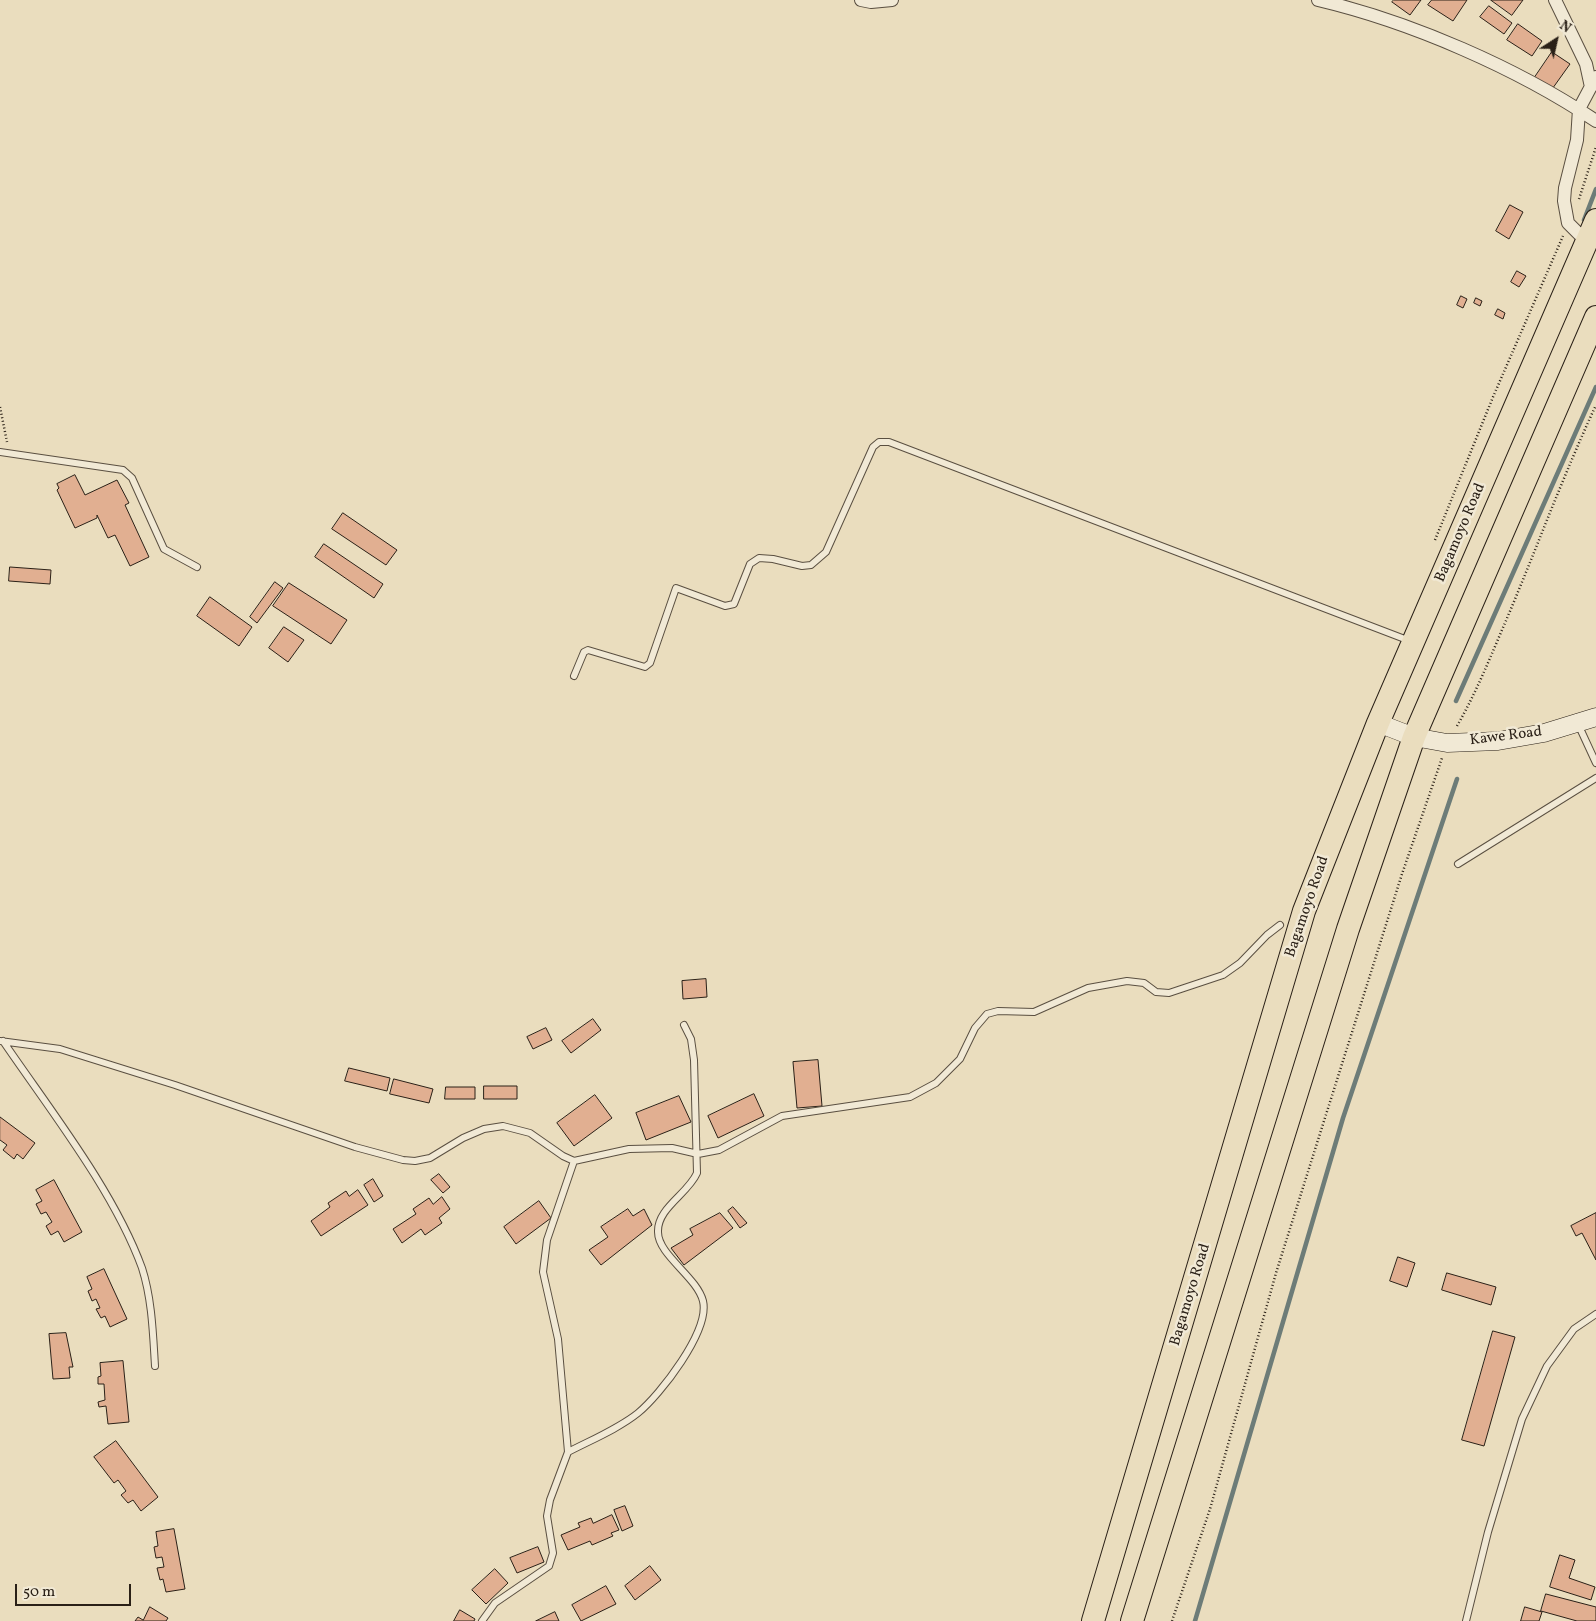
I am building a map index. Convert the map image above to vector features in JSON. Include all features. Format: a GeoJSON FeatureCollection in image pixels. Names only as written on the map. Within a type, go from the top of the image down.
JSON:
{"type":"FeatureCollection","features":[{"type":"Feature","properties":{"kind":"highway","name":"Bagamoyo Road"},"geometry":{"type":"LineString","coordinates":[[1093,1621],[1304,911],[1378,723],[1592,229]]}},
{"type":"Feature","properties":{"kind":"highway"},"geometry":{"type":"LineString","coordinates":[[1132,1621],[1348,929],[1414,737],[1596,318]]}},
{"type":"Feature","properties":{"kind":"main road","name":"Kawe Road"},"geometry":{"type":"LineString","coordinates":[[1378,723],[1414,737],[1447,744],[1525,736],[1578,724],[1596,716]]}},
{"type":"Feature","properties":{"kind":"street"},"geometry":{"type":"LineString","coordinates":[[861,0],[871,2],[892,0]]}},
{"type":"Feature","properties":{"kind":"street"},"geometry":{"type":"LineString","coordinates":[[1318,0],[1385,20],[1443,42],[1493,64],[1579,109],[1596,121]]}},
{"type":"Feature","properties":{"kind":"street"},"geometry":{"type":"LineString","coordinates":[[1555,0],[1594,82],[1579,109],[1577,140],[1564,194],[1564,212],[1568,223],[1579,234],[1592,229]]}},
{"type":"Feature","properties":{"kind":"lane"},"geometry":{"type":"LineString","coordinates":[[574,676],[584,652],[588,650],[646,667],[650,663],[676,588],[724,606],[734,604],[750,564],[759,558],[774,559],[802,566],[811,564],[826,552],[873,447],[879,442],[889,442],[1413,642]]}},
{"type":"Feature","properties":{"kind":"lane"},"geometry":{"type":"LineString","coordinates":[[0,452],[123,470],[132,478],[164,549],[198,567]]}},
{"type":"Feature","properties":{"kind":"lane"},"geometry":{"type":"LineString","coordinates":[[1578,724],[1596,763]]}},
{"type":"Feature","properties":{"kind":"lane"},"geometry":{"type":"LineString","coordinates":[[1458,864],[1596,778]]}},
{"type":"Feature","properties":{"kind":"lane"},"geometry":{"type":"LineString","coordinates":[[2,1041],[60,1049],[175,1085],[345,1144],[403,1160],[415,1161],[430,1158],[463,1138],[484,1129],[503,1126],[530,1133],[563,1156],[574,1160],[629,1148],[672,1148],[698,1154],[719,1150],[782,1116],[910,1097],[936,1083],[960,1060],[975,1028],[987,1014],[998,1011],[1034,1012],[1088,988],[1127,981],[1144,983],[1156,992],[1170,993],[1223,975],[1240,963],[1267,935],[1280,925]]}},
{"type":"Feature","properties":{"kind":"lane"},"geometry":{"type":"LineString","coordinates":[[568,1452],[638,1413],[662,1388],[690,1346],[701,1321],[703,1300],[692,1281],[660,1242],[658,1232],[659,1222],[666,1210],[694,1180],[697,1174],[698,1154],[694,1125],[694,1060],[691,1040],[684,1025]]}},
{"type":"Feature","properties":{"kind":"lane"},"geometry":{"type":"LineString","coordinates":[[2,1041],[96,1178],[125,1228],[142,1270],[152,1320],[155,1366]]}},
{"type":"Feature","properties":{"kind":"lane"},"geometry":{"type":"LineString","coordinates":[[482,1621],[495,1603],[550,1566],[553,1553],[547,1516],[550,1500],[568,1452],[558,1339],[543,1272],[547,1240],[574,1160]]}},
{"type":"Feature","properties":{"kind":"lane"},"geometry":{"type":"LineString","coordinates":[[1466,1621],[1488,1532],[1522,1419],[1547,1366],[1574,1329],[1596,1314]]}},
{"type":"Feature","properties":{"kind":"path"},"geometry":{"type":"LineString","coordinates":[[1568,223],[1585,186],[1596,147]]}},
{"type":"Feature","properties":{"kind":"path"},"geometry":{"type":"LineString","coordinates":[[1172,1621],[1210,1509],[1276,1273],[1402,874],[1447,744],[1473,698],[1524,578],[1567,468],[1596,405]]}},
{"type":"Feature","properties":{"kind":"path"},"geometry":{"type":"LineString","coordinates":[[0,407],[10,453]]}},
{"type":"Feature","properties":{"kind":"building"},"geometry":{"type":"Polygon","coordinates":[[[1394,0],[1421,0],[1410,15],[1392,2],[1394,0]]]}},
{"type":"Feature","properties":{"kind":"building"},"geometry":{"type":"Polygon","coordinates":[[[1432,0],[1467,0],[1453,21],[1428,5],[1432,0]]]}},
{"type":"Feature","properties":{"kind":"building"},"geometry":{"type":"Polygon","coordinates":[[[1491,0],[1523,0],[1512,15],[1491,0]]]}},
{"type":"Feature","properties":{"kind":"building"},"geometry":{"type":"Polygon","coordinates":[[[1489,6],[1512,23],[1504,34],[1480,17],[1489,6]]]}},
{"type":"Feature","properties":{"kind":"building"},"geometry":{"type":"Polygon","coordinates":[[[1518,24],[1542,41],[1532,56],[1507,40],[1518,24]]]}},
{"type":"Feature","properties":{"kind":"building"},"geometry":{"type":"Polygon","coordinates":[[[1552,52],[1570,64],[1550,92],[1533,80],[1552,52]]]}},
{"type":"Feature","properties":{"kind":"building"},"geometry":{"type":"Polygon","coordinates":[[[1510,205],[1523,212],[1509,239],[1496,231],[1510,205]]]}},
{"type":"Feature","properties":{"kind":"building"},"geometry":{"type":"Polygon","coordinates":[[[1517,271],[1526,276],[1519,287],[1511,282],[1517,271]]]}},
{"type":"Feature","properties":{"kind":"building"},"geometry":{"type":"Polygon","coordinates":[[[1461,296],[1467,299],[1463,308],[1457,305],[1461,296]]]}},
{"type":"Feature","properties":{"kind":"building"},"geometry":{"type":"Polygon","coordinates":[[[1476,298],[1482,301],[1480,306],[1474,303],[1476,298]]]}},
{"type":"Feature","properties":{"kind":"building"},"geometry":{"type":"Polygon","coordinates":[[[1498,309],[1505,313],[1503,319],[1495,315],[1498,309]]]}},
{"type":"Feature","properties":{"kind":"building"},"geometry":{"type":"Polygon","coordinates":[[[75,475],[85,495],[117,480],[129,503],[125,505],[149,557],[130,566],[115,535],[108,538],[97,515],[97,518],[75,528],[57,490],[59,488],[57,484],[75,475]]]}},
{"type":"Feature","properties":{"kind":"building"},"geometry":{"type":"Polygon","coordinates":[[[343,513],[397,550],[386,565],[332,529],[343,513]]]}},
{"type":"Feature","properties":{"kind":"building"},"geometry":{"type":"Polygon","coordinates":[[[324,544],[383,584],[374,598],[315,557],[324,544]]]}},
{"type":"Feature","properties":{"kind":"building"},"geometry":{"type":"Polygon","coordinates":[[[10,567],[51,570],[50,584],[9,581],[10,567]]]}},
{"type":"Feature","properties":{"kind":"building"},"geometry":{"type":"Polygon","coordinates":[[[275,582],[283,588],[257,623],[250,617],[275,582]]]}},
{"type":"Feature","properties":{"kind":"building"},"geometry":{"type":"Polygon","coordinates":[[[289,583],[347,620],[331,644],[273,606],[289,583]]]}},
{"type":"Feature","properties":{"kind":"building"},"geometry":{"type":"Polygon","coordinates":[[[210,597],[252,627],[239,646],[197,616],[210,597]]]}},
{"type":"Feature","properties":{"kind":"building"},"geometry":{"type":"Polygon","coordinates":[[[284,627],[304,640],[288,662],[269,648],[284,627]]]}},
{"type":"Feature","properties":{"kind":"building"},"geometry":{"type":"Polygon","coordinates":[[[706,979],[707,997],[683,999],[682,981],[706,979]]]}},
{"type":"Feature","properties":{"kind":"building"},"geometry":{"type":"Polygon","coordinates":[[[593,1019],[601,1030],[571,1053],[562,1041],[593,1019]]]}},
{"type":"Feature","properties":{"kind":"building"},"geometry":{"type":"Polygon","coordinates":[[[546,1028],[552,1040],[533,1049],[527,1037],[546,1028]]]}},
{"type":"Feature","properties":{"kind":"building"},"geometry":{"type":"Polygon","coordinates":[[[818,1060],[822,1106],[797,1108],[793,1062],[818,1060]]]}},
{"type":"Feature","properties":{"kind":"building"},"geometry":{"type":"Polygon","coordinates":[[[349,1068],[390,1078],[387,1091],[345,1081],[349,1068]]]}},
{"type":"Feature","properties":{"kind":"building"},"geometry":{"type":"Polygon","coordinates":[[[394,1079],[433,1089],[429,1103],[390,1094],[394,1079]]]}},
{"type":"Feature","properties":{"kind":"building"},"geometry":{"type":"Polygon","coordinates":[[[484,1086],[517,1086],[517,1099],[484,1099],[484,1086]]]}},
{"type":"Feature","properties":{"kind":"building"},"geometry":{"type":"Polygon","coordinates":[[[446,1087],[475,1087],[475,1099],[445,1099],[446,1087]]]}},
{"type":"Feature","properties":{"kind":"building"},"geometry":{"type":"Polygon","coordinates":[[[754,1094],[764,1116],[718,1138],[708,1116],[754,1094]]]}},
{"type":"Feature","properties":{"kind":"building"},"geometry":{"type":"Polygon","coordinates":[[[595,1095],[612,1118],[574,1146],[557,1123],[595,1095]]]}},
{"type":"Feature","properties":{"kind":"building"},"geometry":{"type":"Polygon","coordinates":[[[679,1096],[691,1122],[646,1140],[636,1113],[679,1096]]]}},
{"type":"Feature","properties":{"kind":"building"},"geometry":{"type":"Polygon","coordinates":[[[0,1117],[35,1143],[23,1159],[17,1154],[14,1159],[3,1150],[7,1145],[0,1140],[0,1117]]]}},
{"type":"Feature","properties":{"kind":"building"},"geometry":{"type":"Polygon","coordinates":[[[439,1174],[450,1187],[443,1193],[431,1180],[439,1174]]]}},
{"type":"Feature","properties":{"kind":"building"},"geometry":{"type":"Polygon","coordinates":[[[373,1179],[383,1196],[374,1202],[364,1185],[373,1179]]]}},
{"type":"Feature","properties":{"kind":"building"},"geometry":{"type":"Polygon","coordinates":[[[54,1180],[82,1232],[64,1242],[58,1231],[51,1235],[46,1226],[52,1222],[46,1212],[41,1214],[36,1204],[42,1201],[36,1190],[54,1180]]]}},
{"type":"Feature","properties":{"kind":"building"},"geometry":{"type":"Polygon","coordinates":[[[358,1190],[368,1205],[321,1236],[311,1221],[330,1207],[328,1203],[346,1191],[349,1196],[358,1190]]]}},
{"type":"Feature","properties":{"kind":"building"},"geometry":{"type":"Polygon","coordinates":[[[442,1197],[450,1209],[439,1218],[442,1223],[425,1235],[421,1229],[402,1243],[393,1229],[416,1214],[413,1209],[429,1198],[433,1204],[442,1197]]]}},
{"type":"Feature","properties":{"kind":"building"},"geometry":{"type":"Polygon","coordinates":[[[539,1201],[551,1218],[516,1244],[504,1227],[539,1201]]]}},
{"type":"Feature","properties":{"kind":"building"},"geometry":{"type":"Polygon","coordinates":[[[733,1207],[747,1223],[740,1228],[728,1211],[733,1207]]]}},
{"type":"Feature","properties":{"kind":"building"},"geometry":{"type":"Polygon","coordinates":[[[628,1209],[633,1216],[644,1209],[652,1225],[601,1265],[589,1250],[608,1237],[601,1227],[628,1209]]]}},
{"type":"Feature","properties":{"kind":"building"},"geometry":{"type":"Polygon","coordinates":[[[720,1213],[733,1228],[684,1265],[671,1248],[693,1235],[690,1229],[720,1213]]]}},
{"type":"Feature","properties":{"kind":"building"},"geometry":{"type":"Polygon","coordinates":[[[1596,1213],[1596,1260],[1582,1233],[1576,1236],[1571,1226],[1596,1213]]]}},
{"type":"Feature","properties":{"kind":"building"},"geometry":{"type":"Polygon","coordinates":[[[1398,1257],[1415,1263],[1407,1287],[1390,1281],[1398,1257]]]}},
{"type":"Feature","properties":{"kind":"building"},"geometry":{"type":"Polygon","coordinates":[[[104,1269],[127,1319],[110,1327],[105,1316],[101,1318],[96,1309],[100,1308],[96,1299],[92,1301],[88,1291],[92,1289],[87,1277],[104,1269]]]}},
{"type":"Feature","properties":{"kind":"building"},"geometry":{"type":"Polygon","coordinates":[[[1447,1273],[1496,1287],[1491,1305],[1442,1290],[1447,1273]]]}},
{"type":"Feature","properties":{"kind":"building"},"geometry":{"type":"Polygon","coordinates":[[[1493,1331],[1515,1337],[1484,1446],[1462,1440],[1493,1331]]]}},
{"type":"Feature","properties":{"kind":"building"},"geometry":{"type":"Polygon","coordinates":[[[66,1333],[73,1367],[69,1367],[70,1378],[53,1379],[49,1334],[66,1333]]]}},
{"type":"Feature","properties":{"kind":"building"},"geometry":{"type":"Polygon","coordinates":[[[123,1361],[129,1422],[108,1424],[106,1406],[99,1407],[98,1402],[105,1400],[104,1384],[98,1384],[98,1377],[101,1376],[100,1363],[123,1361]]]}},
{"type":"Feature","properties":{"kind":"building"},"geometry":{"type":"Polygon","coordinates":[[[116,1441],[158,1497],[141,1511],[133,1500],[128,1503],[121,1495],[126,1491],[118,1480],[114,1483],[94,1457],[116,1441]]]}},
{"type":"Feature","properties":{"kind":"building"},"geometry":{"type":"Polygon","coordinates":[[[625,1506],[633,1526],[622,1531],[614,1510],[625,1506]]]}},
{"type":"Feature","properties":{"kind":"building"},"geometry":{"type":"Polygon","coordinates":[[[612,1515],[619,1530],[611,1533],[613,1536],[592,1545],[590,1541],[568,1550],[561,1535],[580,1527],[578,1523],[591,1518],[593,1523],[612,1515]]]}},
{"type":"Feature","properties":{"kind":"building"},"geometry":{"type":"Polygon","coordinates":[[[174,1529],[185,1589],[166,1592],[163,1579],[160,1580],[157,1568],[164,1567],[162,1557],[156,1558],[154,1547],[158,1546],[156,1532],[174,1529]]]}},
{"type":"Feature","properties":{"kind":"building"},"geometry":{"type":"Polygon","coordinates":[[[538,1547],[544,1562],[517,1573],[510,1558],[538,1547]]]}},
{"type":"Feature","properties":{"kind":"building"},"geometry":{"type":"Polygon","coordinates":[[[1560,1555],[1575,1560],[1569,1578],[1595,1587],[1591,1600],[1550,1587],[1560,1555]]]}},
{"type":"Feature","properties":{"kind":"building"},"geometry":{"type":"Polygon","coordinates":[[[650,1566],[661,1580],[635,1600],[625,1586],[650,1566]]]}},
{"type":"Feature","properties":{"kind":"building"},"geometry":{"type":"Polygon","coordinates":[[[495,1569],[508,1583],[486,1604],[472,1590],[495,1569]]]}},
{"type":"Feature","properties":{"kind":"building"},"geometry":{"type":"Polygon","coordinates":[[[606,1586],[616,1604],[581,1621],[572,1605],[606,1586]]]}},
{"type":"Feature","properties":{"kind":"building"},"geometry":{"type":"Polygon","coordinates":[[[1546,1594],[1596,1607],[1596,1621],[1577,1621],[1541,1611],[1546,1594]]]}},
{"type":"Feature","properties":{"kind":"building"},"geometry":{"type":"Polygon","coordinates":[[[150,1607],[168,1618],[166,1621],[135,1621],[138,1617],[143,1620],[150,1607]]]}},
{"type":"Feature","properties":{"kind":"building"},"geometry":{"type":"Polygon","coordinates":[[[1525,1607],[1542,1612],[1539,1621],[1521,1621],[1525,1607]]]}},
{"type":"Feature","properties":{"kind":"building"},"geometry":{"type":"Polygon","coordinates":[[[460,1610],[475,1619],[474,1621],[454,1621],[460,1610]]]}},
{"type":"Feature","properties":{"kind":"building"},"geometry":{"type":"Polygon","coordinates":[[[555,1612],[559,1621],[536,1621],[555,1612]]]}},
{"type":"Feature","properties":{"kind":"waterway"},"geometry":{"type":"LineString","coordinates":[[1584,220],[1596,189]]}},
{"type":"Feature","properties":{"kind":"waterway"},"geometry":{"type":"LineString","coordinates":[[1456,701],[1596,387]]}},
{"type":"Feature","properties":{"kind":"waterway"},"geometry":{"type":"LineString","coordinates":[[1195,1621],[1343,1118],[1457,779]]}}]}
